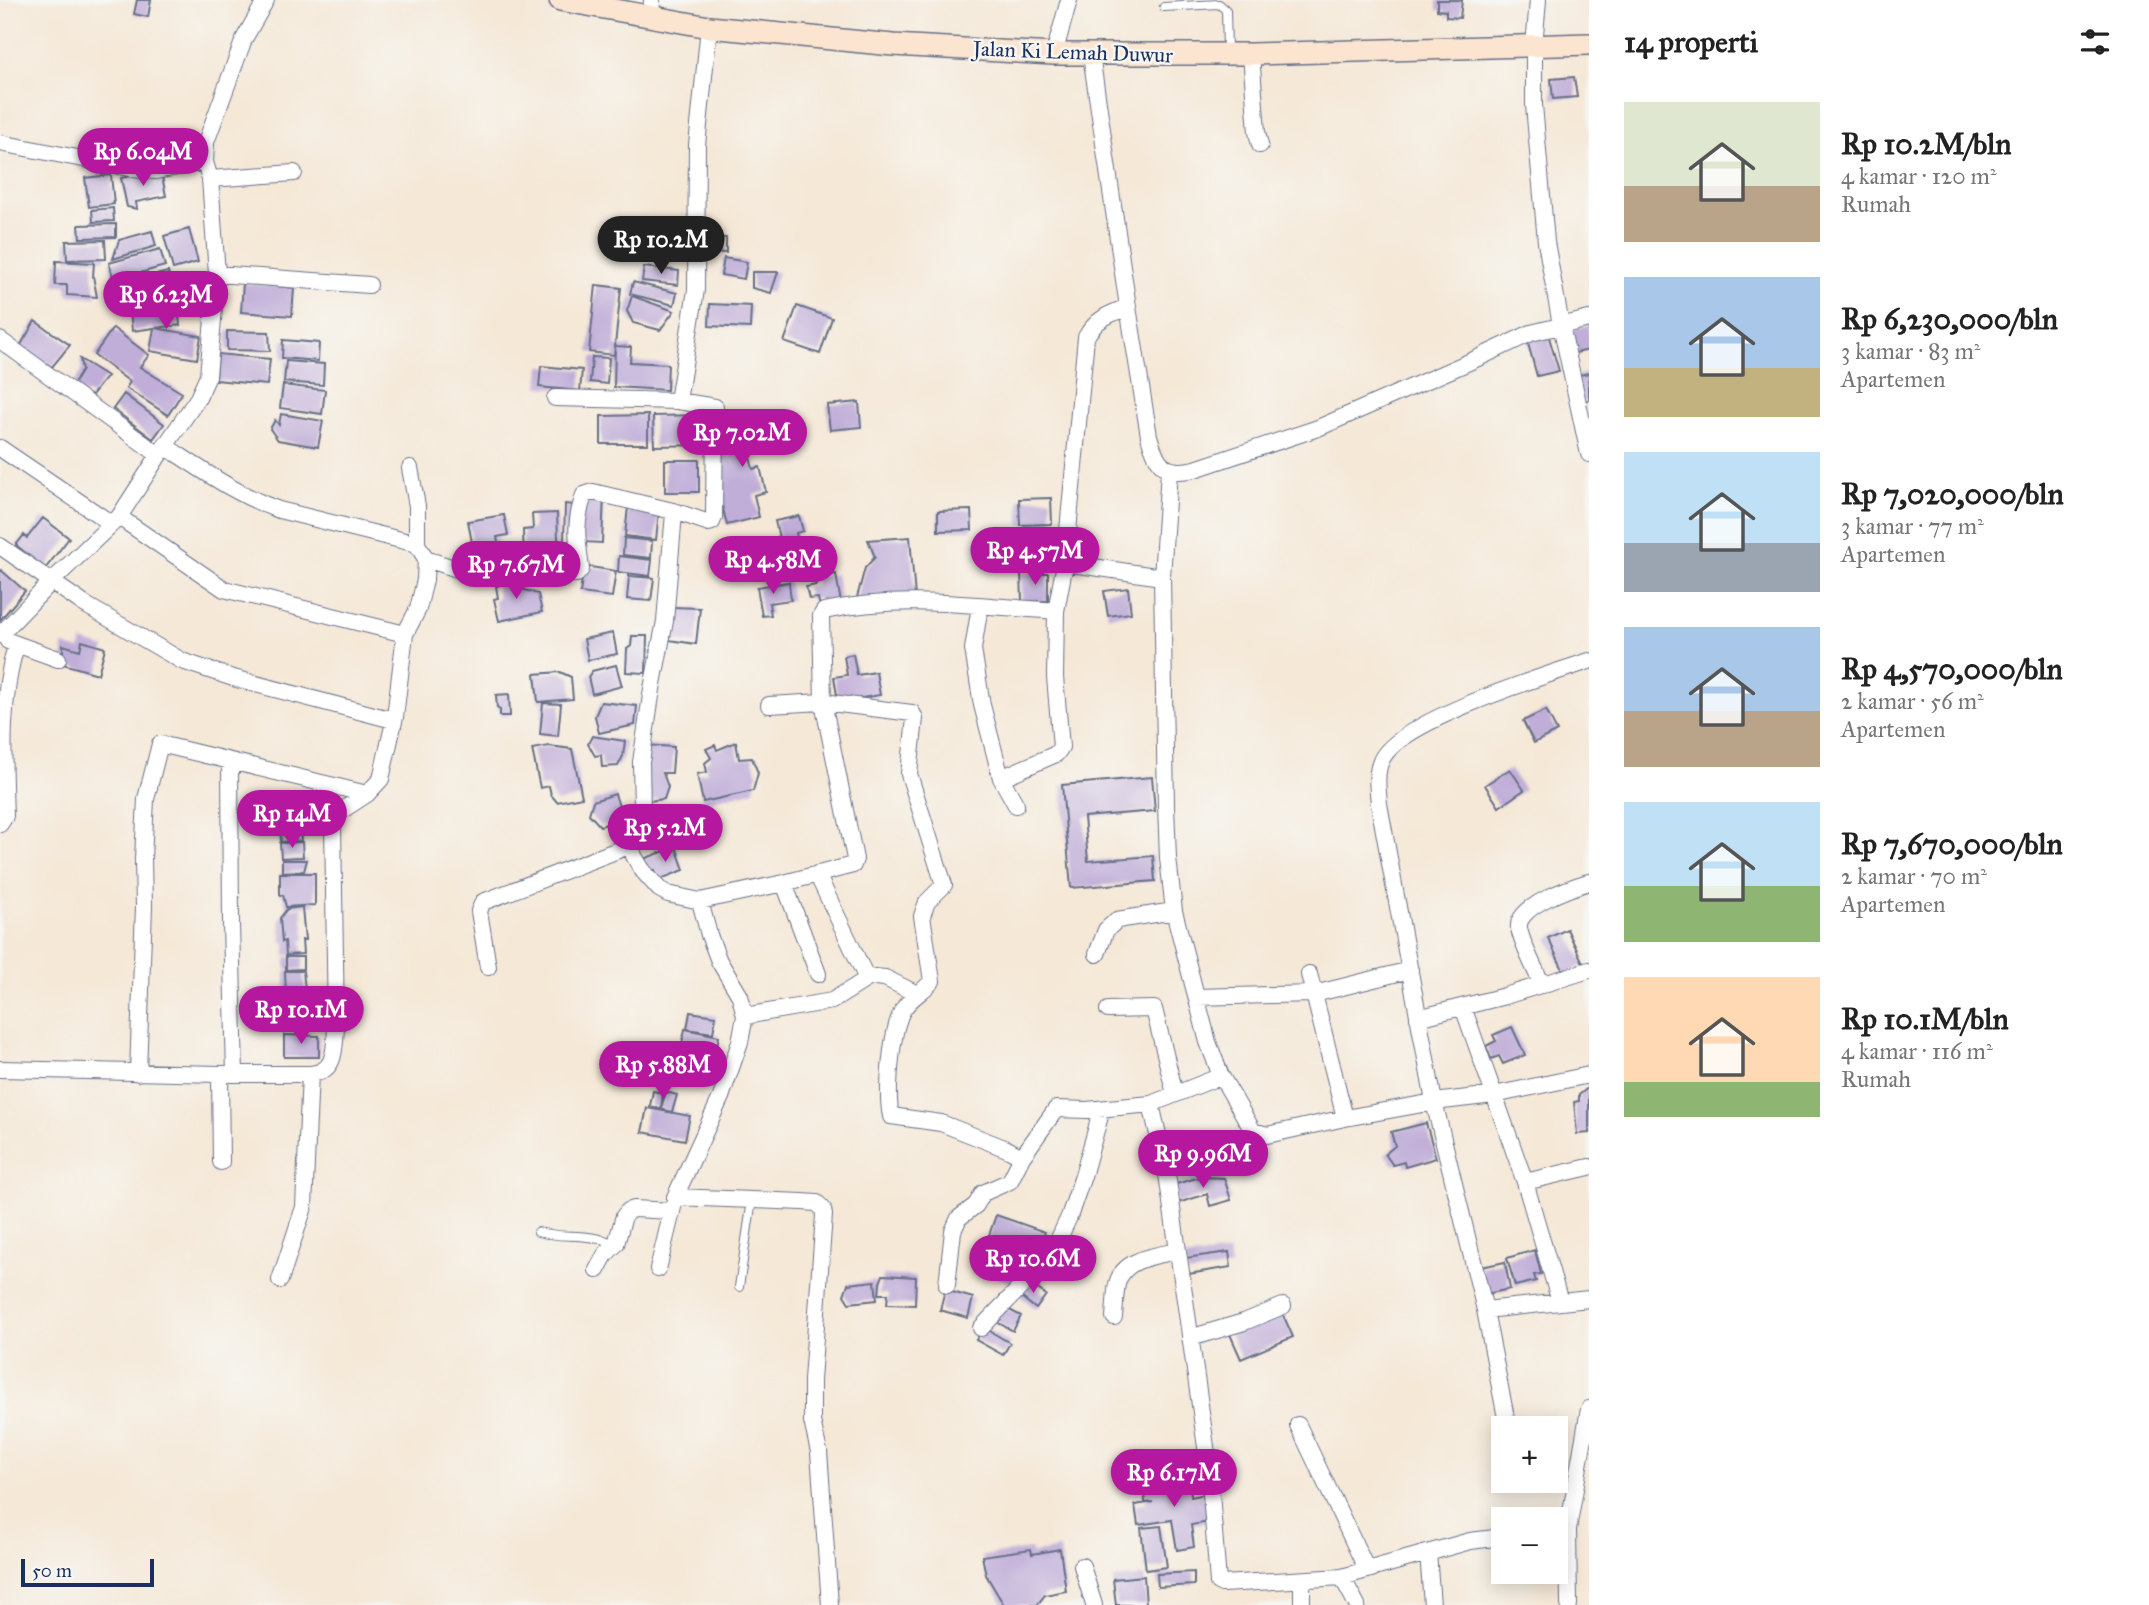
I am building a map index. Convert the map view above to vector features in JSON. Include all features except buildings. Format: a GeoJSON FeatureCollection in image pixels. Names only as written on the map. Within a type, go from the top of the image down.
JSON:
{"type":"FeatureCollection","features":[{"type":"Feature","properties":{"kind":"main road","name":"Jalan Ki Lemah Duwur"},"geometry":{"type":"LineString","coordinates":[[560,0],[651,8],[709,27],[893,45],[1054,54],[1251,54],[1589,44]]}},
{"type":"Feature","properties":{"kind":"street"},"geometry":{"type":"LineString","coordinates":[[58,659],[16,645],[0,636],[52,581],[115,521],[198,398],[208,376],[217,274],[210,178],[205,162],[206,142],[244,39],[266,0]]}},
{"type":"Feature","properties":{"kind":"street"},"geometry":{"type":"LineString","coordinates":[[1054,54],[1069,0]]}},
{"type":"Feature","properties":{"kind":"street"},"geometry":{"type":"LineString","coordinates":[[1538,0],[1534,46],[1536,136],[1546,242],[1589,454]]}},
{"type":"Feature","properties":{"kind":"street"},"geometry":{"type":"LineString","coordinates":[[678,401],[696,289],[697,145],[709,27]]}},
{"type":"Feature","properties":{"kind":"street"},"geometry":{"type":"LineString","coordinates":[[1251,54],[1260,145]]}},
{"type":"Feature","properties":{"kind":"street"},"geometry":{"type":"LineString","coordinates":[[1091,55],[1149,436],[1153,450],[1169,471],[1162,577],[1166,806],[1174,911],[1208,1042],[1221,1076],[1249,1125],[1257,1134],[1267,1135],[1345,1118],[1434,1102],[1494,1095],[1589,1075]]}},
{"type":"Feature","properties":{"kind":"street"},"geometry":{"type":"LineString","coordinates":[[0,143],[140,170],[156,171],[205,162]]}},
{"type":"Feature","properties":{"kind":"street"},"geometry":{"type":"LineString","coordinates":[[210,178],[294,173]]}},
{"type":"Feature","properties":{"kind":"street"},"geometry":{"type":"LineString","coordinates":[[217,274],[369,285]]}},
{"type":"Feature","properties":{"kind":"street"},"geometry":{"type":"LineString","coordinates":[[1001,778],[1060,750],[1055,677],[1056,611],[1065,564],[1086,337],[1097,321],[1128,307]]}},
{"type":"Feature","properties":{"kind":"street"},"geometry":{"type":"LineString","coordinates":[[1169,471],[1179,473],[1195,469],[1318,428],[1518,338],[1589,319]]}},
{"type":"Feature","properties":{"kind":"street"},"geometry":{"type":"LineString","coordinates":[[0,340],[162,451],[259,503],[417,544],[441,564],[569,574],[580,572],[582,569],[576,527],[577,514],[584,495],[588,492],[712,522],[715,517],[715,407],[678,401],[555,398]]}},
{"type":"Feature","properties":{"kind":"street"},"geometry":{"type":"LineString","coordinates":[[0,448],[225,589],[405,634]]}},
{"type":"Feature","properties":{"kind":"street"},"geometry":{"type":"LineString","coordinates":[[410,468],[417,506],[417,544]]}},
{"type":"Feature","properties":{"kind":"street"},"geometry":{"type":"LineString","coordinates":[[674,513],[665,621],[641,762],[642,810],[631,845],[643,871],[659,889],[668,894],[700,901],[784,883],[851,866],[856,862],[823,702],[821,616],[824,611],[900,602],[948,602],[1056,611]]}},
{"type":"Feature","properties":{"kind":"street"},"geometry":{"type":"LineString","coordinates":[[0,546],[103,615],[182,660],[233,678],[393,720]]}},
{"type":"Feature","properties":{"kind":"street"},"geometry":{"type":"LineString","coordinates":[[0,1069],[310,1074],[326,1069],[334,1058],[335,1028],[333,822],[338,813],[367,794],[381,779],[393,720],[396,717],[405,634],[418,609],[425,580],[441,564]]}},
{"type":"Feature","properties":{"kind":"street"},"geometry":{"type":"LineString","coordinates":[[1065,564],[1162,577]]}},
{"type":"Feature","properties":{"kind":"street"},"geometry":{"type":"LineString","coordinates":[[981,606],[973,649],[982,705],[1001,778],[1016,805]]}},
{"type":"Feature","properties":{"kind":"street"},"geometry":{"type":"LineString","coordinates":[[0,824],[5,816],[2,712],[8,667],[16,645]]}},
{"type":"Feature","properties":{"kind":"street"},"geometry":{"type":"LineString","coordinates":[[1506,1416],[1485,1310],[1434,1102],[1378,804],[1377,775],[1381,761],[1389,749],[1401,739],[1496,692],[1589,661]]}},
{"type":"Feature","properties":{"kind":"street"},"geometry":{"type":"LineString","coordinates":[[769,705],[823,702],[912,713],[915,718],[909,774],[944,885],[923,908],[932,981],[903,1009],[895,1031],[891,1116],[941,1123],[1022,1157]]}},
{"type":"Feature","properties":{"kind":"street"},"geometry":{"type":"LineString","coordinates":[[138,1073],[146,799],[160,744],[367,794]]}},
{"type":"Feature","properties":{"kind":"street"},"geometry":{"type":"LineString","coordinates":[[222,1162],[228,1074],[231,924],[230,761]]}},
{"type":"Feature","properties":{"kind":"street"},"geometry":{"type":"LineString","coordinates":[[488,967],[479,911],[483,902],[631,845]]}},
{"type":"Feature","properties":{"kind":"street"},"geometry":{"type":"LineString","coordinates":[[817,874],[867,978]]}},
{"type":"Feature","properties":{"kind":"street"},"geometry":{"type":"LineString","coordinates":[[1542,985],[1520,932],[1520,921],[1523,915],[1553,895],[1589,882]]}},
{"type":"Feature","properties":{"kind":"street"},"geometry":{"type":"LineString","coordinates":[[784,883],[818,974]]}},
{"type":"Feature","properties":{"kind":"street"},"geometry":{"type":"LineString","coordinates":[[658,1269],[673,1204],[722,1097],[746,1016],[740,996],[714,948],[700,901]]}},
{"type":"Feature","properties":{"kind":"street"},"geometry":{"type":"LineString","coordinates":[[1097,954],[1106,930],[1117,920],[1174,911]]}},
{"type":"Feature","properties":{"kind":"street"},"geometry":{"type":"LineString","coordinates":[[1196,997],[1314,994],[1410,970]]}},
{"type":"Feature","properties":{"kind":"street"},"geometry":{"type":"LineString","coordinates":[[1418,1018],[1589,970]]}},
{"type":"Feature","properties":{"kind":"street"},"geometry":{"type":"LineString","coordinates":[[1309,974],[1345,1118]]}},
{"type":"Feature","properties":{"kind":"street"},"geometry":{"type":"LineString","coordinates":[[746,1016],[832,1002],[867,978],[885,978],[917,994]]}},
{"type":"Feature","properties":{"kind":"street"},"geometry":{"type":"LineString","coordinates":[[1463,1007],[1525,1182],[1560,1302]]}},
{"type":"Feature","properties":{"kind":"street"},"geometry":{"type":"LineString","coordinates":[[1108,1010],[1154,1009],[1175,1094]]}},
{"type":"Feature","properties":{"kind":"street"},"geometry":{"type":"LineString","coordinates":[[280,1280],[304,1207],[310,1074]]}},
{"type":"Feature","properties":{"kind":"street"},"geometry":{"type":"LineString","coordinates":[[947,1285],[953,1231],[959,1218],[976,1205],[983,1193],[1010,1181],[1022,1157],[1056,1109],[1152,1104],[1221,1076]]}},
{"type":"Feature","properties":{"kind":"street"},"geometry":{"type":"LineString","coordinates":[[1152,1104],[1167,1174],[1209,1468],[1217,1581],[1222,1584],[1342,1577],[1469,1541],[1491,1538]]}},
{"type":"Feature","properties":{"kind":"street"},"geometry":{"type":"LineString","coordinates":[[981,1328],[1044,1264],[1055,1247],[1076,1196],[1096,1109]]}},
{"type":"Feature","properties":{"kind":"street"},"geometry":{"type":"LineString","coordinates":[[1525,1182],[1589,1167]]}},
{"type":"Feature","properties":{"kind":"street"},"geometry":{"type":"LineString","coordinates":[[597,1270],[616,1244],[624,1216],[634,1209],[752,1200],[817,1203],[823,1209],[812,1380],[812,1421],[819,1452],[830,1605]]}},
{"type":"Feature","properties":{"kind":"street"},"geometry":{"type":"LineString","coordinates":[[1114,1317],[1117,1282],[1128,1266],[1177,1251]]}},
{"type":"Feature","properties":{"kind":"street"},"geometry":{"type":"LineString","coordinates":[[1485,1310],[1589,1299]]}},
{"type":"Feature","properties":{"kind":"street"},"geometry":{"type":"LineString","coordinates":[[1190,1338],[1244,1322],[1283,1306]]}},
{"type":"Feature","properties":{"kind":"street"},"geometry":{"type":"LineString","coordinates":[[1567,1507],[1589,1409]]}},
{"type":"Feature","properties":{"kind":"street"},"geometry":{"type":"LineString","coordinates":[[1298,1424],[1367,1570]]}},
{"type":"Feature","properties":{"kind":"street"},"geometry":{"type":"LineString","coordinates":[[1428,1552],[1432,1605]]}},
{"type":"Feature","properties":{"kind":"street"},"geometry":{"type":"LineString","coordinates":[[1082,1566],[1094,1605]]}},
{"type":"Feature","properties":{"kind":"street"},"geometry":{"type":"LineString","coordinates":[[1342,1577],[1357,1605]]}},
{"type":"Feature","properties":{"kind":"street"},"geometry":{"type":"LineString","coordinates":[[1302,1581],[1302,1605]]}},
{"type":"Feature","properties":{"kind":"street"},"geometry":{"type":"LineString","coordinates":[[1567,1584],[1569,1605]]}},
{"type":"Feature","properties":{"kind":"lane"},"geometry":{"type":"LineString","coordinates":[[1164,7],[1223,6],[1226,10],[1227,54]]}},
{"type":"Feature","properties":{"kind":"lane"},"geometry":{"type":"LineString","coordinates":[[739,1287],[752,1200]]}},
{"type":"Feature","properties":{"kind":"lane"},"geometry":{"type":"LineString","coordinates":[[538,1232],[600,1237],[616,1244]]}}]}
